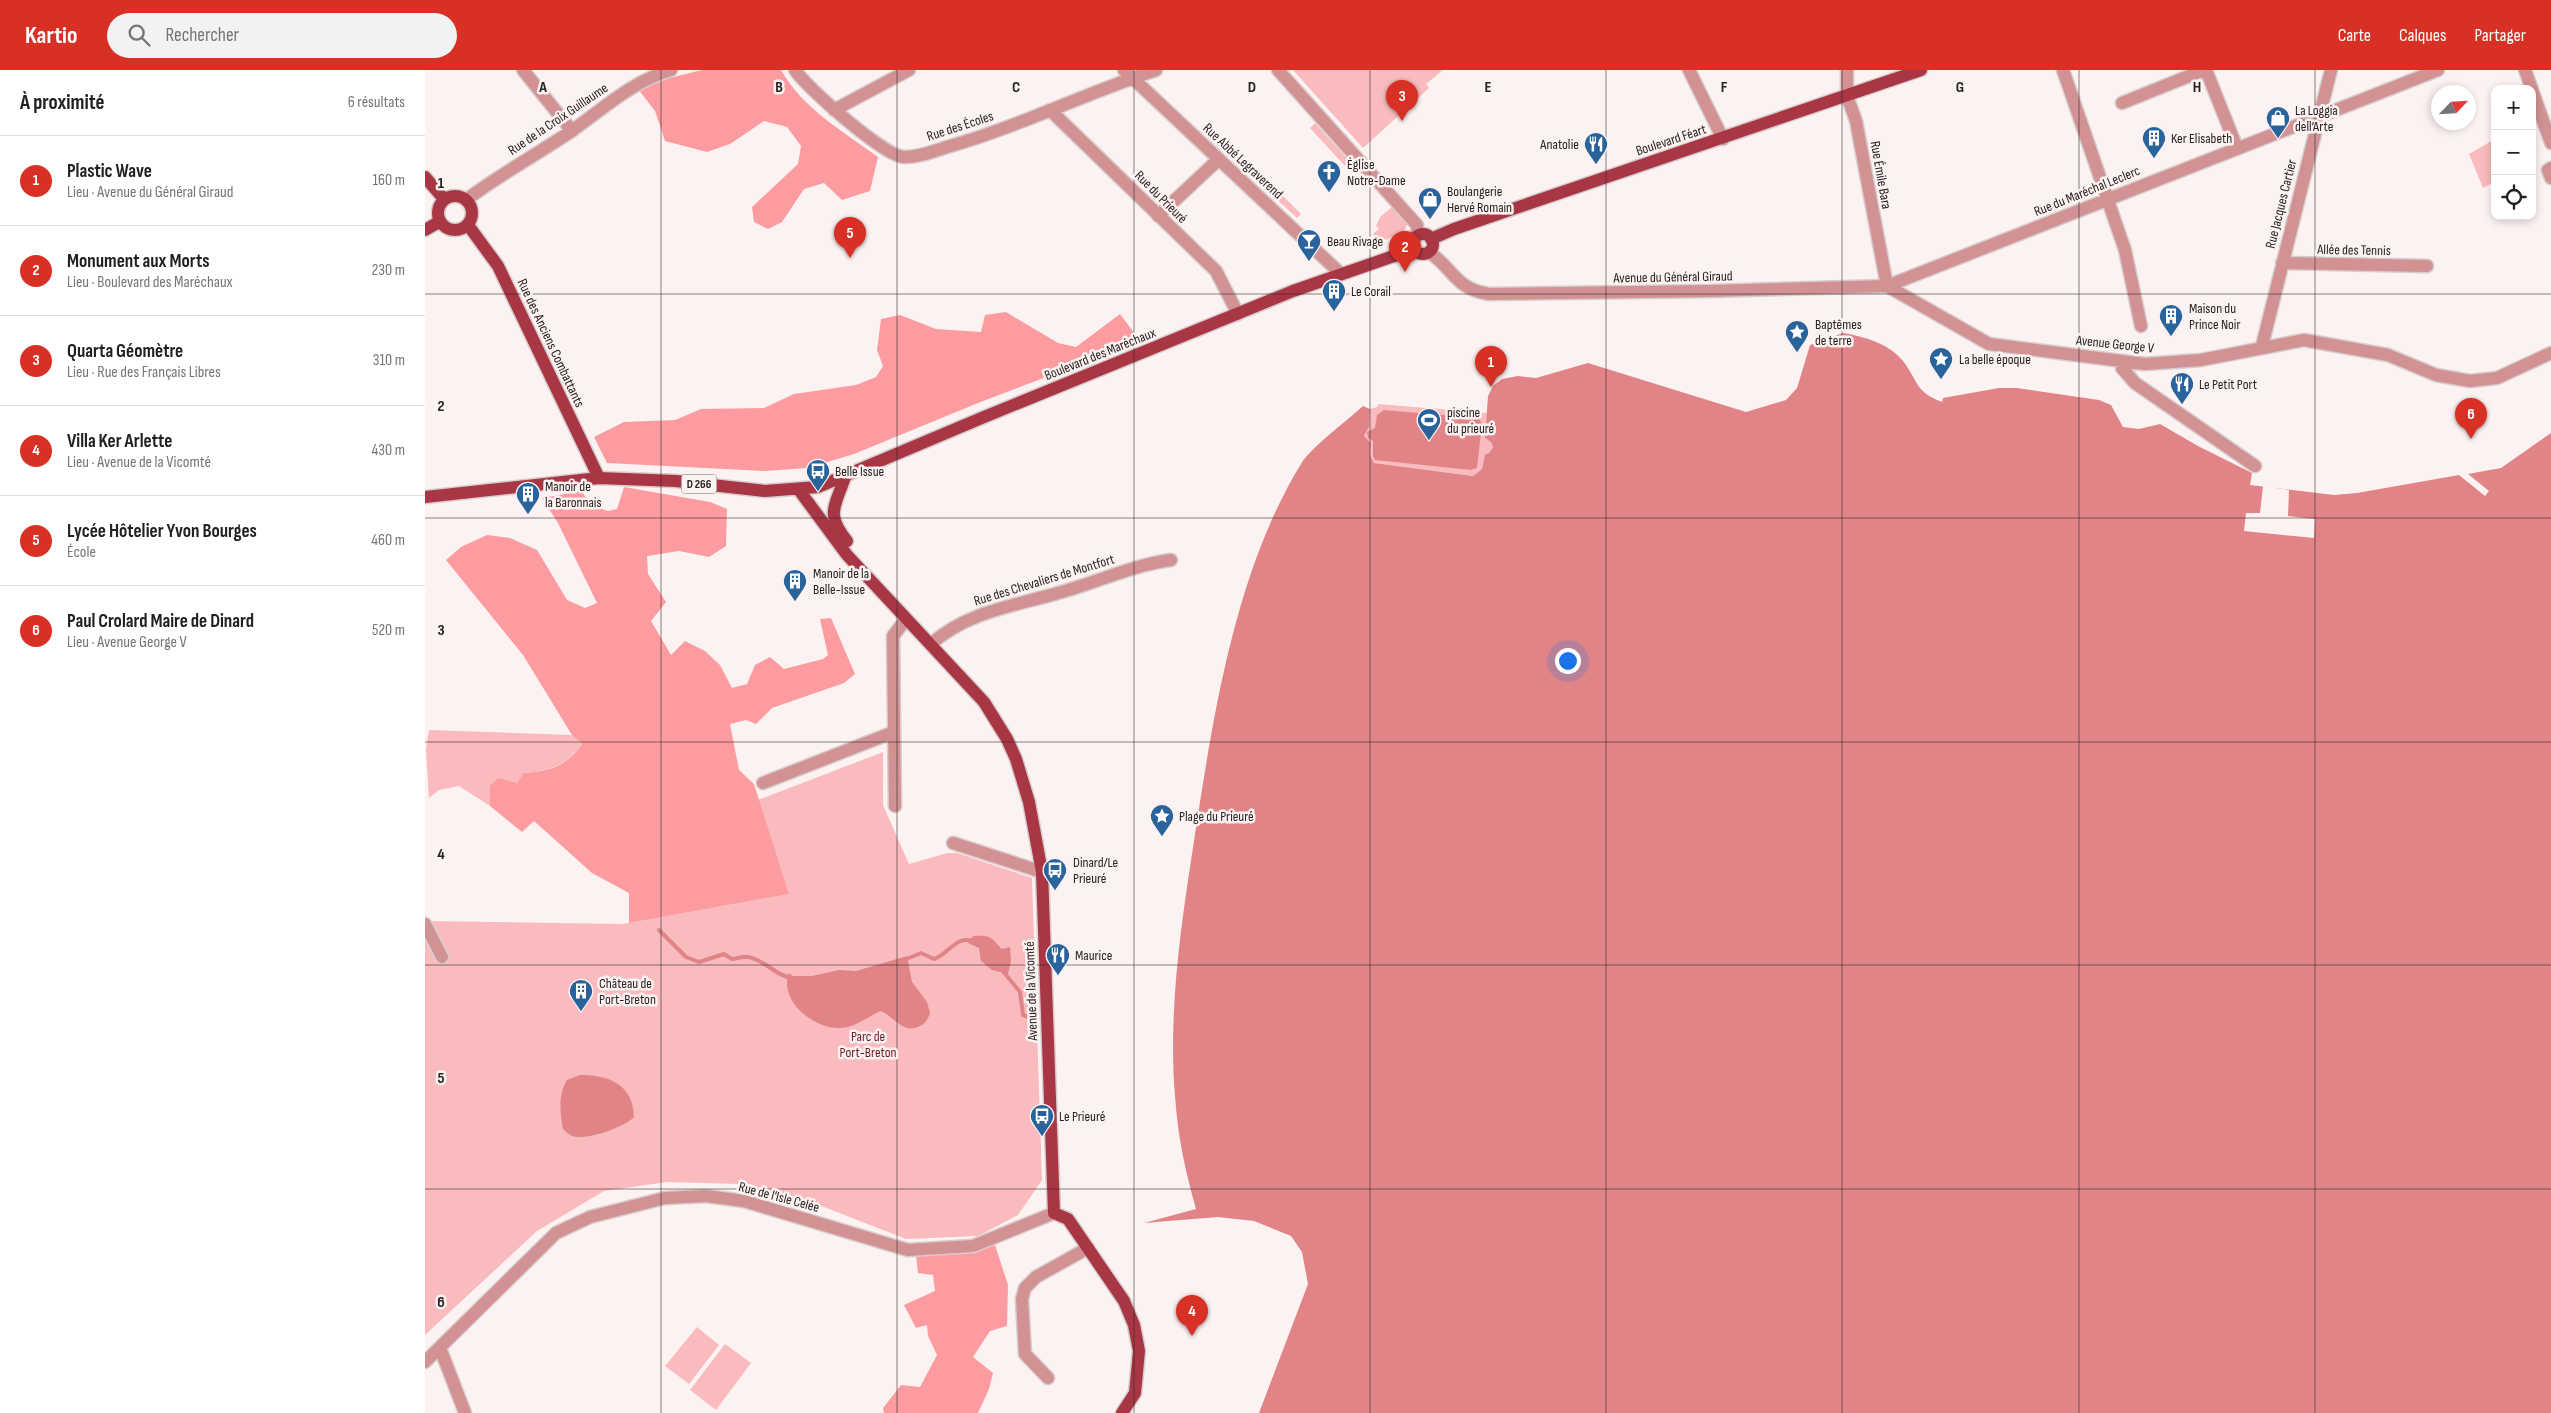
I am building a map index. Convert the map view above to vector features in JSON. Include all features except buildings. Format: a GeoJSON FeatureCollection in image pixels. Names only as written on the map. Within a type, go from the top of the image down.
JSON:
{"type":"FeatureCollection","features":[{"type":"Feature","properties":{"kind":"main road","name":"Boulevard Féart"},"geometry":{"type":"LineString","coordinates":[[1430,245],[1454,229],[1723,139],[1921,70]]}},
{"type":"Feature","properties":{"kind":"main road"},"geometry":{"type":"LineString","coordinates":[[425,177],[444,199]]}},
{"type":"Feature","properties":{"kind":"main road"},"geometry":{"type":"LineString","coordinates":[[455,196],[466,200],[472,209],[468,225],[453,231],[439,222],[438,207],[444,199],[455,196]]}},
{"type":"Feature","properties":{"kind":"main road"},"geometry":{"type":"LineString","coordinates":[[425,230],[439,222]]}},
{"type":"Feature","properties":{"kind":"main road","name":"Rue des Anciens Combattants"},"geometry":{"type":"LineString","coordinates":[[468,225],[498,266],[599,478]]}},
{"type":"Feature","properties":{"kind":"main road"},"geometry":{"type":"LineString","coordinates":[[1418,235],[1427,235],[1430,245],[1419,253],[1411,250],[1414,239],[1418,235]]}},
{"type":"Feature","properties":{"kind":"main road","name":"Boulevard des Maréchaux"},"geometry":{"type":"LineString","coordinates":[[799,490],[818,487],[845,477],[984,416],[1238,314],[1341,274],[1411,250]]}},
{"type":"Feature","properties":{"kind":"main road","name":"Avenue de la Vicomté"},"geometry":{"type":"LineString","coordinates":[[845,477],[832,515],[833,523],[867,565],[878,589]]}},
{"type":"Feature","properties":{"kind":"main road","name":"D 266"},"geometry":{"type":"LineString","coordinates":[[425,496],[599,478],[667,480],[765,491],[799,490]]}},
{"type":"Feature","properties":{"kind":"main road","name":"Avenue de la Vicomté"},"geometry":{"type":"LineString","coordinates":[[799,490],[835,540],[905,620],[931,644],[984,702],[1007,739],[1029,802],[1042,872],[1054,1213]]}},
{"type":"Feature","properties":{"kind":"main road"},"geometry":{"type":"LineString","coordinates":[[1054,1213],[1068,1219],[1124,1301],[1134,1325],[1139,1351],[1135,1393],[1121,1413]]}},
{"type":"Feature","properties":{"kind":"street"},"geometry":{"type":"LineString","coordinates":[[523,70],[572,131]]}},
{"type":"Feature","properties":{"kind":"street","name":"Rue de la Croix Guillaume"},"geometry":{"type":"LineString","coordinates":[[466,200],[487,184],[572,131],[640,75],[671,70]]}},
{"type":"Feature","properties":{"kind":"street","name":"Rue des Écoles"},"geometry":{"type":"LineString","coordinates":[[795,70],[808,87],[834,110],[892,153],[909,157],[975,139],[1050,110],[1129,74],[1157,70]]}},
{"type":"Feature","properties":{"kind":"street"},"geometry":{"type":"LineString","coordinates":[[834,110],[909,70]]}},
{"type":"Feature","properties":{"kind":"street"},"geometry":{"type":"LineString","coordinates":[[1279,70],[1417,225],[1418,235]]}},
{"type":"Feature","properties":{"kind":"street"},"geometry":{"type":"LineString","coordinates":[[1689,70],[1723,139]]}},
{"type":"Feature","properties":{"kind":"street","name":"Rue Émile Bara"},"geometry":{"type":"LineString","coordinates":[[1847,70],[1847,96],[1856,121],[1887,286]]}},
{"type":"Feature","properties":{"kind":"street"},"geometry":{"type":"LineString","coordinates":[[2063,70],[2125,250],[2141,326]]}},
{"type":"Feature","properties":{"kind":"street"},"geometry":{"type":"LineString","coordinates":[[2122,102],[2205,70],[2237,148]]}},
{"type":"Feature","properties":{"kind":"street","name":"Rue Jacques Cartier"},"geometry":{"type":"LineString","coordinates":[[2262,346],[2331,70]]}},
{"type":"Feature","properties":{"kind":"street","name":"Rue du Maréchal Leclerc"},"geometry":{"type":"LineString","coordinates":[[1887,286],[2438,70]]}},
{"type":"Feature","properties":{"kind":"street"},"geometry":{"type":"LineString","coordinates":[[2525,70],[2530,85]]}},
{"type":"Feature","properties":{"kind":"street","name":"Rue Abbé Legraverend"},"geometry":{"type":"LineString","coordinates":[[1129,74],[1341,274]]}},
{"type":"Feature","properties":{"kind":"street"},"geometry":{"type":"LineString","coordinates":[[2536,101],[2551,143]]}},
{"type":"Feature","properties":{"kind":"street","name":"Rue du Prieuré"},"geometry":{"type":"LineString","coordinates":[[1050,110],[1216,271],[1238,314]]}},
{"type":"Feature","properties":{"kind":"street"},"geometry":{"type":"LineString","coordinates":[[1158,216],[1219,159]]}},
{"type":"Feature","properties":{"kind":"street","name":"Avenue du Général Giraud"},"geometry":{"type":"LineString","coordinates":[[1430,245],[1461,285],[1471,290],[1489,294],[1700,292],[1887,286]]}},
{"type":"Feature","properties":{"kind":"street","name":"Allée des Tennis"},"geometry":{"type":"LineString","coordinates":[[2282,263],[2427,266]]}},
{"type":"Feature","properties":{"kind":"street","name":"Avenue George V"},"geometry":{"type":"LineString","coordinates":[[1887,286],[1989,344],[2122,362],[2145,364],[2176,363],[2262,346],[2304,340],[2388,355],[2436,375],[2470,381],[2497,378],[2551,352]]}},
{"type":"Feature","properties":{"kind":"street"},"geometry":{"type":"LineString","coordinates":[[2122,362],[2122,368],[2135,383],[2255,466]]}},
{"type":"Feature","properties":{"kind":"street","name":"Rue des Chevaliers de Montfort"},"geometry":{"type":"LineString","coordinates":[[931,644],[942,634],[971,618],[1155,562],[1171,560]]}},
{"type":"Feature","properties":{"kind":"street"},"geometry":{"type":"LineString","coordinates":[[895,806],[893,636],[905,620]]}},
{"type":"Feature","properties":{"kind":"street"},"geometry":{"type":"LineString","coordinates":[[763,783],[894,732]]}},
{"type":"Feature","properties":{"kind":"street"},"geometry":{"type":"LineString","coordinates":[[953,844],[1042,872]]}},
{"type":"Feature","properties":{"kind":"street"},"geometry":{"type":"LineString","coordinates":[[425,924],[442,957]]}},
{"type":"Feature","properties":{"kind":"street","name":"Rue de l'Isle Celée"},"geometry":{"type":"LineString","coordinates":[[425,1362],[556,1233],[590,1217],[665,1198],[706,1196],[744,1200],[908,1250],[973,1246],[1054,1213]]}},
{"type":"Feature","properties":{"kind":"street"},"geometry":{"type":"LineString","coordinates":[[1048,1378],[1025,1354],[1022,1299],[1025,1288],[1036,1277],[1088,1248]]}},
{"type":"Feature","properties":{"kind":"street"},"geometry":{"type":"LineString","coordinates":[[440,1348],[465,1413]]}},
{"type":"Feature","properties":{"kind":"green space"},"geometry":{"type":"Polygon","coordinates":[[[1293,70],[1443,70],[1426,84],[1429,88],[1363,148],[1293,70]]]}},
{"type":"Feature","properties":{"kind":"green space"},"geometry":{"type":"Polygon","coordinates":[[[1315,123],[1352,164],[1345,166],[1310,128],[1315,123]]]}},
{"type":"Feature","properties":{"kind":"green space"},"geometry":{"type":"Polygon","coordinates":[[[2491,141],[2491,184],[2483,188],[2469,154],[2491,141]]]}},
{"type":"Feature","properties":{"kind":"green space"},"geometry":{"type":"Polygon","coordinates":[[[1258,175],[1262,175],[1301,214],[1297,218],[1255,179],[1258,175]]]}},
{"type":"Feature","properties":{"kind":"green space"},"geometry":{"type":"Polygon","coordinates":[[[1392,207],[1407,224],[1404,232],[1382,241],[1373,234],[1379,229],[1376,226],[1380,217],[1392,207]]]}},
{"type":"Feature","properties":{"kind":"green space","name":"piscine du prieuré"},"geometry":{"type":"Polygon","coordinates":[[[1378,404],[1487,413],[1485,438],[1493,446],[1489,453],[1485,454],[1482,469],[1473,476],[1374,463],[1370,455],[1371,444],[1364,436],[1369,427],[1370,409],[1377,407],[1378,404]]]}},
{"type":"Feature","properties":{"kind":"green space"},"geometry":{"type":"Polygon","coordinates":[[[429,730],[572,735],[582,744],[569,758],[557,766],[542,771],[523,773],[517,783],[490,786],[490,806],[459,786],[439,790],[429,798],[426,749],[429,730]]]}},
{"type":"Feature","properties":{"kind":"green space","name":"Parc de Port-Breton"},"geometry":{"type":"Polygon","coordinates":[[[883,752],[883,805],[909,864],[947,853],[957,853],[1032,878],[1042,1180],[1018,1215],[978,1236],[906,1239],[824,1207],[780,1198],[739,1184],[667,1182],[604,1191],[537,1231],[425,1335],[425,921],[623,924],[789,894],[758,800],[883,752]]]}},
{"type":"Feature","properties":{"kind":"green space"},"geometry":{"type":"Polygon","coordinates":[[[697,1327],[719,1345],[689,1384],[665,1366],[697,1327]]]}},
{"type":"Feature","properties":{"kind":"green space"},"geometry":{"type":"Polygon","coordinates":[[[725,1344],[751,1363],[716,1410],[690,1390],[725,1344]]]}},
{"type":"Feature","properties":{"kind":"shaded area"},"geometry":{"type":"Polygon","coordinates":[[[702,70],[781,70],[790,84],[812,108],[878,157],[870,191],[842,200],[824,183],[804,189],[782,222],[768,229],[754,222],[752,207],[798,164],[801,146],[787,127],[764,121],[730,144],[707,152],[665,141],[655,111],[638,89],[653,82],[702,70]]]}},
{"type":"Feature","properties":{"kind":"shaded area"},"geometry":{"type":"Polygon","coordinates":[[[1006,312],[1058,343],[1076,347],[1120,314],[1140,341],[978,403],[854,454],[807,468],[766,471],[607,463],[594,437],[624,422],[675,420],[701,409],[764,408],[794,394],[856,385],[876,377],[883,366],[877,350],[881,319],[900,315],[936,329],[981,332],[985,315],[1006,312]]]}},
{"type":"Feature","properties":{"kind":"shaded area"},"geometry":{"type":"Polygon","coordinates":[[[1843,333],[1883,345],[1903,361],[1926,394],[1942,402],[1943,398],[1999,388],[2017,388],[2099,400],[2111,405],[2123,427],[2139,429],[2160,424],[2198,446],[2252,473],[2250,485],[2334,495],[2357,493],[2459,475],[2485,496],[2489,491],[2468,474],[2501,468],[2551,433],[2551,1413],[1259,1413],[1308,1284],[1302,1252],[1291,1236],[1254,1221],[1218,1217],[1144,1223],[1196,1209],[1178,1126],[1173,1064],[1173,1032],[1180,936],[1209,745],[1230,646],[1243,598],[1259,551],[1278,506],[1306,457],[1363,406],[1370,409],[1369,427],[1364,436],[1371,443],[1370,455],[1374,463],[1473,476],[1482,469],[1485,454],[1489,453],[1493,447],[1491,442],[1485,438],[1488,396],[1493,386],[1502,379],[1518,376],[1536,378],[1588,363],[1746,412],[1786,400],[1797,388],[1810,345],[1843,333]]]}},
{"type":"Feature","properties":{"kind":"shaded area","name":"piscine du prieuré"},"geometry":{"type":"Polygon","coordinates":[[[1384,410],[1479,418],[1482,424],[1477,468],[1471,470],[1375,460],[1373,456],[1373,441],[1368,438],[1367,432],[1375,428],[1377,415],[1384,410]]]}},
{"type":"Feature","properties":{"kind":"shaded area"},"geometry":{"type":"Polygon","coordinates":[[[624,487],[710,502],[727,509],[726,546],[709,557],[679,551],[647,556],[648,574],[666,602],[651,621],[671,655],[685,641],[705,651],[720,665],[732,688],[747,684],[755,665],[770,657],[784,669],[823,659],[828,655],[820,619],[831,618],[855,674],[844,683],[772,708],[756,724],[746,720],[730,724],[739,770],[754,784],[789,894],[629,923],[629,893],[592,873],[534,821],[522,832],[490,806],[490,786],[498,778],[517,783],[523,773],[542,771],[563,763],[582,744],[572,735],[523,655],[446,560],[461,547],[487,535],[510,538],[537,550],[567,600],[585,608],[597,603],[558,523],[542,498],[582,491],[590,505],[608,511],[617,509],[624,487]]]}},
{"type":"Feature","properties":{"kind":"shaded area"},"geometry":{"type":"Polygon","coordinates":[[[973,936],[988,937],[1002,949],[1010,947],[1011,961],[1008,974],[992,970],[981,961],[979,948],[968,943],[973,936]]]}},
{"type":"Feature","properties":{"kind":"shaded area"},"geometry":{"type":"Polygon","coordinates":[[[907,956],[912,982],[927,1002],[930,1013],[924,1024],[914,1028],[904,1027],[881,1011],[861,1022],[844,1028],[828,1027],[809,1018],[800,1011],[788,993],[789,973],[793,976],[812,976],[839,970],[856,971],[907,956]]]}},
{"type":"Feature","properties":{"kind":"shaded area"},"geometry":{"type":"Polygon","coordinates":[[[580,1075],[601,1077],[610,1080],[624,1089],[633,1106],[634,1117],[622,1125],[595,1135],[578,1137],[568,1134],[563,1129],[562,1123],[562,1092],[567,1080],[580,1075]]]}},
{"type":"Feature","properties":{"kind":"shaded area"},"geometry":{"type":"Polygon","coordinates":[[[995,1245],[1008,1285],[1007,1326],[990,1331],[973,1357],[993,1373],[989,1389],[978,1413],[884,1413],[883,1408],[901,1385],[920,1387],[937,1355],[928,1336],[927,1325],[916,1328],[904,1305],[935,1291],[933,1275],[918,1273],[916,1255],[957,1252],[995,1245]]]}},
{"type":"Feature","properties":{"kind":"pier"},"geometry":{"type":"Polygon","coordinates":[[[2263,486],[2289,490],[2288,516],[2315,519],[2314,538],[2244,531],[2246,513],[2260,513],[2263,486]]]}},
{"type":"Feature","properties":{"kind":"waterway"},"geometry":{"type":"LineString","coordinates":[[659,930],[686,957],[699,962],[724,954],[732,959],[754,958],[781,975],[792,978]]}},
{"type":"Feature","properties":{"kind":"waterway"},"geometry":{"type":"LineString","coordinates":[[904,960],[921,953],[934,959],[958,942],[963,940],[975,942]]}},
{"type":"Feature","properties":{"kind":"waterway"},"geometry":{"type":"LineString","coordinates":[[1002,970],[1020,992],[1023,1015],[1034,1019]]}},
{"type":"Feature","properties":{"kind":"place","name":"Quarta Géomètre"},"geometry":{"type":"Point","coordinates":[1402,121]}},
{"type":"Feature","properties":{"kind":"place","name":"La Loggia dell’Arte"},"geometry":{"type":"Point","coordinates":[2278,139]}},
{"type":"Feature","properties":{"kind":"place","name":"Ker Elisabeth"},"geometry":{"type":"Point","coordinates":[2154,159]}},
{"type":"Feature","properties":{"kind":"place","name":"Anatolie"},"geometry":{"type":"Point","coordinates":[1596,165]}},
{"type":"Feature","properties":{"kind":"place","name":"Église Notre-Dame"},"geometry":{"type":"Point","coordinates":[1329,193]}},
{"type":"Feature","properties":{"kind":"place","name":"Boulangerie Hervé Romain"},"geometry":{"type":"Point","coordinates":[1430,220]}},
{"type":"Feature","properties":{"kind":"place","name":"Lycée Hôtelier Yvon Bourges"},"geometry":{"type":"Point","coordinates":[850,258]}},
{"type":"Feature","properties":{"kind":"place","name":"Beau Rivage"},"geometry":{"type":"Point","coordinates":[1309,262]}},
{"type":"Feature","properties":{"kind":"place","name":"Monument aux Morts"},"geometry":{"type":"Point","coordinates":[1405,272]}},
{"type":"Feature","properties":{"kind":"place","name":"Le Corail"},"geometry":{"type":"Point","coordinates":[1334,312]}},
{"type":"Feature","properties":{"kind":"place","name":"Maison du Prince Noir"},"geometry":{"type":"Point","coordinates":[2171,337]}},
{"type":"Feature","properties":{"kind":"place","name":"Baptêmes de terre"},"geometry":{"type":"Point","coordinates":[1797,353]}},
{"type":"Feature","properties":{"kind":"place","name":"La belle époque"},"geometry":{"type":"Point","coordinates":[1941,380]}},
{"type":"Feature","properties":{"kind":"place","name":"Plastic Wave"},"geometry":{"type":"Point","coordinates":[1491,387]}},
{"type":"Feature","properties":{"kind":"place","name":"Le Petit Port"},"geometry":{"type":"Point","coordinates":[2182,405]}},
{"type":"Feature","properties":{"kind":"place","name":"Paul Crolard Maire de Dinard"},"geometry":{"type":"Point","coordinates":[2471,439]}},
{"type":"Feature","properties":{"kind":"place","name":"piscine du prieuré"},"geometry":{"type":"Point","coordinates":[1429,441]}},
{"type":"Feature","properties":{"kind":"place","name":"Belle Issue"},"geometry":{"type":"Point","coordinates":[818,492]}},
{"type":"Feature","properties":{"kind":"place","name":"Manoir de la Baronnais"},"geometry":{"type":"Point","coordinates":[528,515]}},
{"type":"Feature","properties":{"kind":"place","name":"Manoir de la Belle-Issue"},"geometry":{"type":"Point","coordinates":[795,602]}},
{"type":"Feature","properties":{"kind":"place","name":"Plage du Prieuré"},"geometry":{"type":"Point","coordinates":[1162,837]}},
{"type":"Feature","properties":{"kind":"place","name":"Dinard/Le Prieuré"},"geometry":{"type":"Point","coordinates":[1055,891]}},
{"type":"Feature","properties":{"kind":"place","name":"Maurice"},"geometry":{"type":"Point","coordinates":[1058,976]}},
{"type":"Feature","properties":{"kind":"place","name":"Château de Port-Breton"},"geometry":{"type":"Point","coordinates":[581,1012]}},
{"type":"Feature","properties":{"kind":"place","name":"Le Prieuré"},"geometry":{"type":"Point","coordinates":[1042,1137]}},
{"type":"Feature","properties":{"kind":"place","name":"Villa Ker Arlette"},"geometry":{"type":"Point","coordinates":[1192,1336]}}]}
